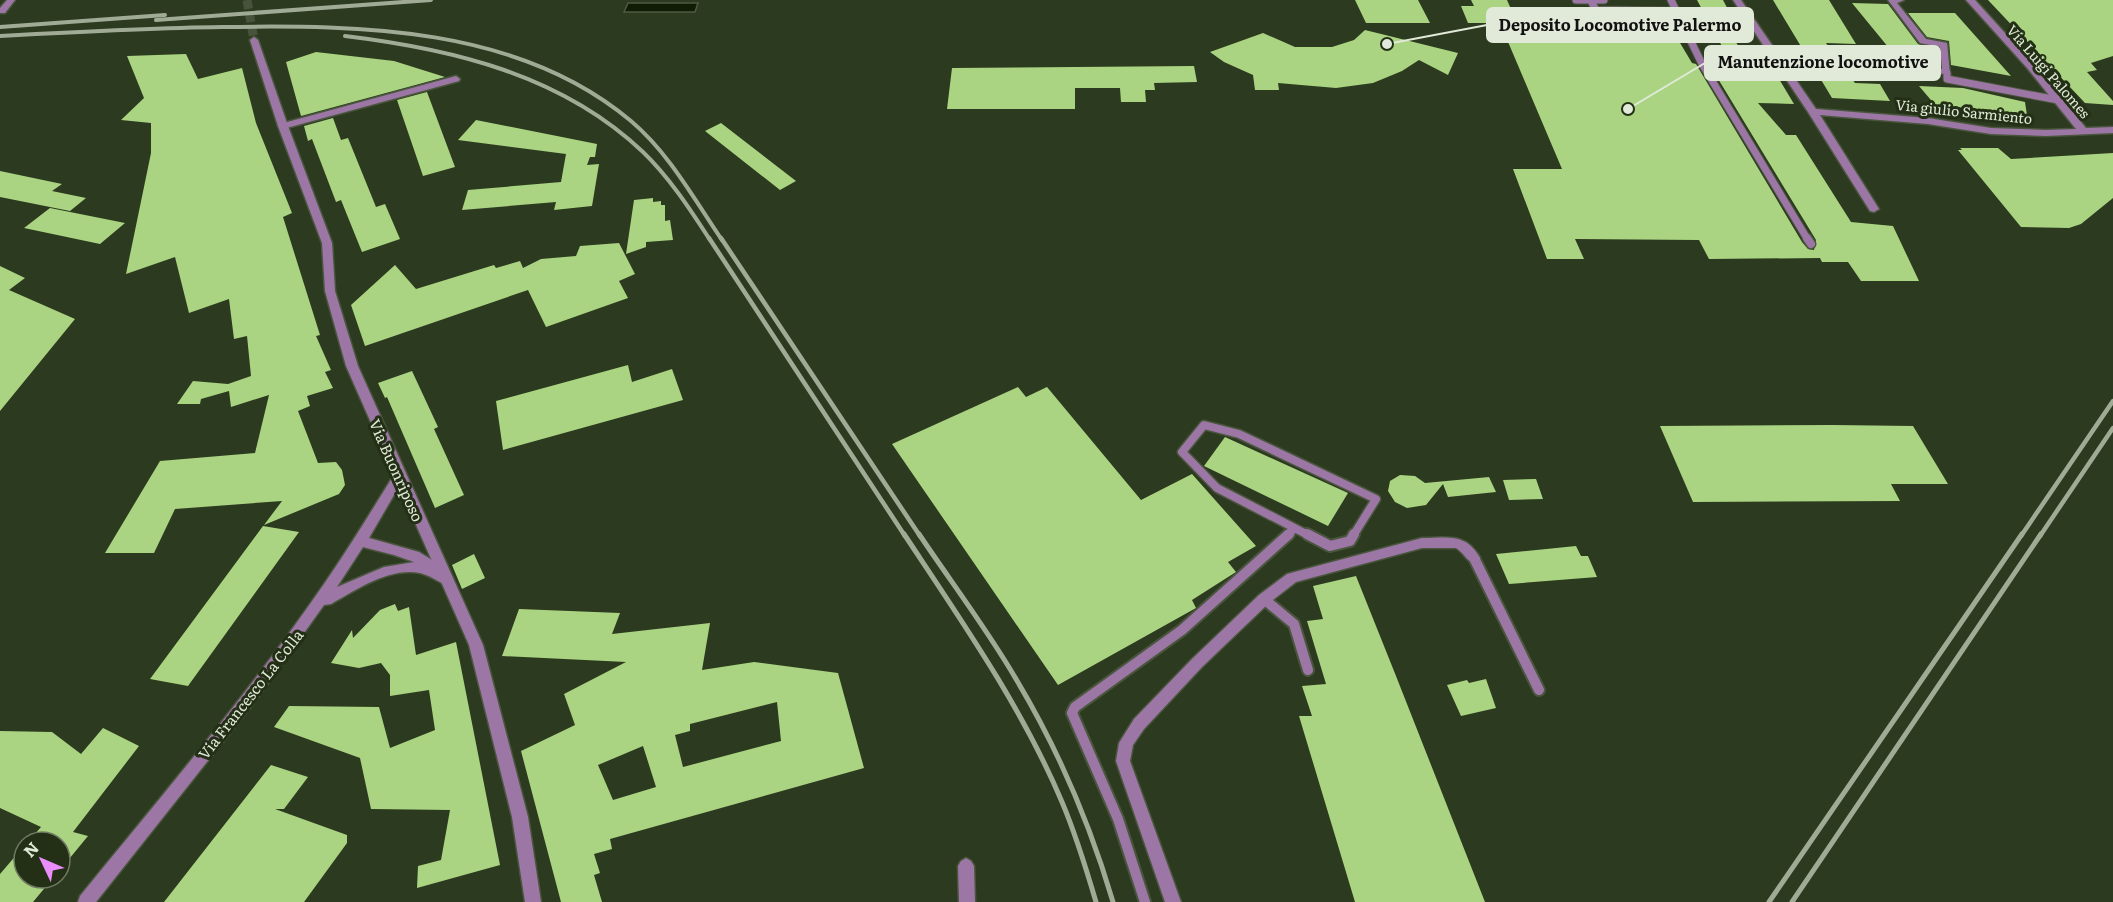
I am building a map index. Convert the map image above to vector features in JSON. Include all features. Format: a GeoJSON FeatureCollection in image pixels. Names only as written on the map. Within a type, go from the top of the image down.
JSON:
{"type":"FeatureCollection","features":[{"type":"Feature","properties":{"kind":"street"},"geometry":{"type":"LineString","coordinates":[[2,11],[10,0]]}},
{"type":"Feature","properties":{"kind":"street"},"geometry":{"type":"LineString","coordinates":[[1737,0],[1813,112],[1874,209]]}},
{"type":"Feature","properties":{"kind":"street"},"geometry":{"type":"LineString","coordinates":[[1900,0],[1891,1],[1923,41],[1944,45],[1947,72],[1901,64]]}},
{"type":"Feature","properties":{"kind":"street"},"geometry":{"type":"LineString","coordinates":[[1958,0],[1970,0]]}},
{"type":"Feature","properties":{"kind":"street","name":"Via Luigi Palomes"},"geometry":{"type":"LineString","coordinates":[[1970,0],[2084,132]]}},
{"type":"Feature","properties":{"kind":"street","name":"Via Buonriposo"},"geometry":{"type":"LineString","coordinates":[[254,40],[283,126],[327,243],[330,291],[352,366],[476,645],[520,817],[533,902]]}},
{"type":"Feature","properties":{"kind":"street"},"geometry":{"type":"LineString","coordinates":[[283,126],[456,79]]}},
{"type":"Feature","properties":{"kind":"street","name":"Via giulio Sarmiento"},"geometry":{"type":"LineString","coordinates":[[1813,112],[1928,121],[1992,131],[2113,130]]}},
{"type":"Feature","properties":{"kind":"street","name":"Via Francesco La Colla"},"geometry":{"type":"LineString","coordinates":[[86,902],[322,602],[362,542],[399,476]]}},
{"type":"Feature","properties":{"kind":"street"},"geometry":{"type":"LineString","coordinates":[[362,542],[412,553],[429,562],[446,579]]}},
{"type":"Feature","properties":{"kind":"street"},"geometry":{"type":"LineString","coordinates":[[1173,902],[1128,777],[1123,751],[1130,735],[1197,663],[1264,599],[1292,578],[1422,543],[1458,543],[1465,547],[1474,558]]}},
{"type":"Feature","properties":{"kind":"street"},"geometry":{"type":"LineString","coordinates":[[322,602],[363,581],[408,567],[420,567],[446,579]]}},
{"type":"Feature","properties":{"kind":"street"},"geometry":{"type":"LineString","coordinates":[[966,866],[967,902]]}},
{"type":"Feature","properties":{"kind":"lane"},"geometry":{"type":"LineString","coordinates":[[1576,0],[1604,0]]}},
{"type":"Feature","properties":{"kind":"lane"},"geometry":{"type":"LineString","coordinates":[[1671,0],[1702,64],[1811,244]]}},
{"type":"Feature","properties":{"kind":"lane"},"geometry":{"type":"LineString","coordinates":[[1591,1],[1596,10],[1676,11]]}},
{"type":"Feature","properties":{"kind":"lane"},"geometry":{"type":"LineString","coordinates":[[1947,72],[1947,79],[2058,100]]}},
{"type":"Feature","properties":{"kind":"lane"},"geometry":{"type":"LineString","coordinates":[[1204,425],[1239,434],[1376,499],[1350,541],[1330,546],[1294,528],[1216,488],[1182,452],[1204,425]]}},
{"type":"Feature","properties":{"kind":"lane"},"geometry":{"type":"LineString","coordinates":[[1145,902],[1118,819],[1072,719],[1072,713],[1075,707],[1182,630],[1285,539],[1294,528]]}},
{"type":"Feature","properties":{"kind":"lane"},"geometry":{"type":"LineString","coordinates":[[1474,558],[1539,690]]}},
{"type":"Feature","properties":{"kind":"lane"},"geometry":{"type":"LineString","coordinates":[[1264,599],[1294,624],[1308,670]]}},
{"type":"Feature","properties":{"kind":"shaded area"},"geometry":{"type":"Polygon","coordinates":[[[628,3],[698,3],[695,12],[624,12],[628,3]]]}},
{"type":"Feature","properties":{"kind":"building"},"geometry":{"type":"Polygon","coordinates":[[[1355,0],[1418,0],[1430,23],[1366,23],[1355,0]]]}},
{"type":"Feature","properties":{"kind":"building"},"geometry":{"type":"Polygon","coordinates":[[[1471,0],[1507,0],[1511,9],[1581,8],[1583,13],[1596,16],[1664,16],[1692,63],[1696,64],[1802,242],[1808,249],[1814,250],[1816,240],[1709,64],[1732,65],[1697,0],[1723,0],[1745,42],[1735,41],[1758,74],[1776,74],[1794,104],[1758,103],[1786,135],[1796,135],[1851,222],[1893,226],[1919,281],[1861,281],[1848,262],[1822,262],[1820,258],[1709,259],[1699,240],[1575,239],[1584,259],[1547,259],[1513,169],[1562,169],[1500,23],[1468,23],[1461,6],[1474,6],[1471,0]]]}},
{"type":"Feature","properties":{"kind":"building"},"geometry":{"type":"Polygon","coordinates":[[[1773,0],[1829,0],[1856,44],[1826,43],[1855,83],[1880,84],[1890,101],[1832,98],[1773,0]]]}},
{"type":"Feature","properties":{"kind":"building"},"geometry":{"type":"Polygon","coordinates":[[[1988,0],[2113,0],[2113,56],[2091,63],[2097,70],[2087,72],[2113,101],[2113,105],[2085,103],[1988,0]]]}},
{"type":"Feature","properties":{"kind":"building"},"geometry":{"type":"Polygon","coordinates":[[[1852,3],[1888,4],[1918,44],[1938,49],[1939,62],[1893,53],[1852,3]]]}},
{"type":"Feature","properties":{"kind":"building"},"geometry":{"type":"Polygon","coordinates":[[[1908,13],[1955,13],[2011,76],[1951,65],[1949,41],[1927,37],[1908,13]]]}},
{"type":"Feature","properties":{"kind":"building"},"geometry":{"type":"Polygon","coordinates":[[[1365,30],[1458,53],[1448,75],[1419,60],[1402,71],[1373,83],[1336,88],[1278,83],[1279,90],[1255,90],[1253,75],[1224,62],[1210,52],[1263,33],[1295,47],[1332,47],[1354,40],[1365,30]]]}},
{"type":"Feature","properties":{"kind":"building"},"geometry":{"type":"Polygon","coordinates":[[[316,52],[394,61],[445,77],[301,116],[286,62],[316,52]]]}},
{"type":"Feature","properties":{"kind":"building"},"geometry":{"type":"Polygon","coordinates":[[[186,54],[198,79],[242,68],[256,123],[292,213],[283,217],[320,335],[316,336],[331,370],[325,372],[333,388],[307,396],[310,406],[298,411],[318,463],[336,462],[342,470],[345,485],[339,494],[264,525],[282,501],[175,509],[154,553],[105,553],[160,461],[255,453],[269,395],[231,407],[229,391],[201,399],[200,404],[177,404],[193,381],[228,384],[251,376],[247,336],[234,339],[229,299],[189,313],[175,257],[126,274],[151,153],[151,123],[121,120],[144,98],[127,56],[186,54]]]}},
{"type":"Feature","properties":{"kind":"building"},"geometry":{"type":"Polygon","coordinates":[[[1194,66],[1197,82],[1154,83],[1155,90],[1145,90],[1146,102],[1121,102],[1120,88],[1075,88],[1075,109],[947,109],[952,68],[1194,66]]]}},
{"type":"Feature","properties":{"kind":"building"},"geometry":{"type":"Polygon","coordinates":[[[1919,86],[1963,88],[2025,102],[2028,122],[1959,107],[1936,106],[1919,86]]]}},
{"type":"Feature","properties":{"kind":"building"},"geometry":{"type":"Polygon","coordinates":[[[427,92],[455,167],[423,176],[397,100],[427,92]]]}},
{"type":"Feature","properties":{"kind":"building"},"geometry":{"type":"Polygon","coordinates":[[[333,118],[341,140],[348,138],[376,207],[385,204],[400,239],[362,252],[341,200],[336,202],[312,139],[308,141],[304,126],[333,118]]]}},
{"type":"Feature","properties":{"kind":"building"},"geometry":{"type":"Polygon","coordinates":[[[476,120],[597,144],[595,157],[590,157],[587,165],[599,164],[592,206],[554,210],[556,202],[462,210],[468,190],[561,182],[566,154],[458,140],[476,120]]]}},
{"type":"Feature","properties":{"kind":"building"},"geometry":{"type":"Polygon","coordinates":[[[721,123],[796,181],[780,190],[705,131],[721,123]]]}},
{"type":"Feature","properties":{"kind":"building"},"geometry":{"type":"Polygon","coordinates":[[[1960,148],[1998,148],[2011,159],[2113,153],[2113,198],[2081,224],[2069,228],[2021,227],[1958,150],[1962,150],[1960,148]]]}},
{"type":"Feature","properties":{"kind":"building"},"geometry":{"type":"Polygon","coordinates":[[[0,171],[62,184],[52,191],[86,198],[70,211],[0,197],[0,171]]]}},
{"type":"Feature","properties":{"kind":"building"},"geometry":{"type":"Polygon","coordinates":[[[653,198],[653,202],[661,201],[661,205],[665,205],[665,221],[670,220],[673,240],[646,242],[646,247],[626,254],[634,200],[653,198]]]}},
{"type":"Feature","properties":{"kind":"building"},"geometry":{"type":"Polygon","coordinates":[[[50,208],[125,223],[100,244],[24,228],[50,208]]]}},
{"type":"Feature","properties":{"kind":"building"},"geometry":{"type":"Polygon","coordinates":[[[619,243],[635,274],[619,281],[628,298],[546,327],[528,290],[365,346],[351,305],[395,265],[416,289],[494,265],[496,268],[520,261],[523,268],[541,259],[576,256],[580,246],[619,243]]]}},
{"type":"Feature","properties":{"kind":"building"},"geometry":{"type":"Polygon","coordinates":[[[0,266],[25,278],[9,290],[75,319],[0,411],[0,266]]]}},
{"type":"Feature","properties":{"kind":"building"},"geometry":{"type":"Polygon","coordinates":[[[628,365],[632,382],[672,369],[683,400],[503,450],[496,401],[628,365]]]}},
{"type":"Feature","properties":{"kind":"building"},"geometry":{"type":"Polygon","coordinates":[[[412,371],[438,427],[434,429],[464,495],[435,508],[387,397],[385,398],[378,383],[412,371]]]}},
{"type":"Feature","properties":{"kind":"building"},"geometry":{"type":"Polygon","coordinates":[[[1018,387],[1026,397],[1047,387],[1141,500],[1192,474],[1256,546],[1228,562],[1236,572],[1192,600],[1196,608],[1058,685],[892,444],[1018,387]]]}},
{"type":"Feature","properties":{"kind":"building"},"geometry":{"type":"Polygon","coordinates":[[[1660,426],[1913,426],[1948,484],[1891,484],[1900,501],[1693,502],[1660,426]]]}},
{"type":"Feature","properties":{"kind":"building"},"geometry":{"type":"Polygon","coordinates":[[[1225,437],[1348,493],[1328,526],[1204,466],[1225,437]]]}},
{"type":"Feature","properties":{"kind":"building"},"geometry":{"type":"Polygon","coordinates":[[[1400,475],[1415,476],[1425,483],[1489,477],[1496,492],[1448,497],[1443,484],[1426,505],[1407,508],[1395,502],[1388,491],[1390,481],[1400,475]]]}},
{"type":"Feature","properties":{"kind":"building"},"geometry":{"type":"Polygon","coordinates":[[[1536,479],[1543,499],[1509,500],[1503,480],[1536,479]]]}},
{"type":"Feature","properties":{"kind":"building"},"geometry":{"type":"Polygon","coordinates":[[[263,526],[299,532],[188,686],[150,679],[263,526]]]}},
{"type":"Feature","properties":{"kind":"building"},"geometry":{"type":"Polygon","coordinates":[[[1576,546],[1581,556],[1588,556],[1597,577],[1509,584],[1496,554],[1576,546]]]}},
{"type":"Feature","properties":{"kind":"building"},"geometry":{"type":"Polygon","coordinates":[[[474,554],[485,578],[462,589],[452,565],[474,554]]]}},
{"type":"Feature","properties":{"kind":"building"},"geometry":{"type":"Polygon","coordinates":[[[1356,576],[1485,902],[1355,902],[1299,716],[1312,716],[1302,686],[1326,684],[1307,621],[1323,619],[1313,586],[1356,576]]]}},
{"type":"Feature","properties":{"kind":"building"},"geometry":{"type":"Polygon","coordinates":[[[395,604],[398,611],[409,607],[416,655],[456,642],[500,865],[417,888],[418,866],[441,860],[450,810],[371,809],[360,758],[274,727],[289,706],[379,707],[390,748],[435,730],[429,690],[390,696],[390,675],[381,663],[359,668],[331,663],[352,630],[353,638],[380,610],[395,604]]]}},
{"type":"Feature","properties":{"kind":"building"},"geometry":{"type":"Polygon","coordinates":[[[519,609],[620,613],[612,634],[710,623],[702,670],[754,662],[838,673],[864,768],[610,839],[612,849],[594,854],[600,873],[594,875],[602,902],[561,902],[521,751],[575,725],[564,694],[626,662],[502,656],[519,609]],[[777,702],[690,724],[690,731],[675,735],[683,767],[781,741],[777,702]],[[643,746],[598,765],[613,800],[656,787],[643,746]]]}},
{"type":"Feature","properties":{"kind":"building"},"geometry":{"type":"Polygon","coordinates":[[[1486,679],[1496,708],[1461,716],[1447,685],[1467,680],[1469,683],[1486,679]]]}},
{"type":"Feature","properties":{"kind":"building"},"geometry":{"type":"Polygon","coordinates":[[[103,728],[139,746],[73,832],[88,836],[72,855],[72,830],[38,830],[41,827],[0,808],[0,731],[52,732],[81,754],[103,728]]]}},
{"type":"Feature","properties":{"kind":"building"},"geometry":{"type":"Polygon","coordinates":[[[271,765],[308,777],[284,809],[275,809],[347,835],[347,843],[304,902],[164,902],[271,765]]]}},
{"type":"Feature","properties":{"kind":"building"},"geometry":{"type":"Polygon","coordinates":[[[12,860],[12,890],[43,890],[33,902],[0,902],[0,874],[12,860]]]}},
{"type":"Feature","properties":{"kind":"tunnel"},"geometry":{"type":"LineString","coordinates":[[247,0],[254,40]]}},
{"type":"Feature","properties":{"kind":"railway"},"geometry":{"type":"LineString","coordinates":[[156,20],[431,0]]}},
{"type":"Feature","properties":{"kind":"railway"},"geometry":{"type":"LineString","coordinates":[[0,27],[165,15]]}},
{"type":"Feature","properties":{"kind":"railway"},"geometry":{"type":"LineString","coordinates":[[0,36],[111,30],[329,27],[436,38],[489,49],[539,66],[587,90],[631,121],[669,162],[722,240]]}},
{"type":"Feature","properties":{"kind":"railway"},"geometry":{"type":"LineString","coordinates":[[345,36],[426,49],[465,58],[542,85],[577,103],[611,125],[653,162],[679,194],[710,240]]}},
{"type":"Feature","properties":{"kind":"railway"},"geometry":{"type":"LineString","coordinates":[[709,238],[905,536]]}},
{"type":"Feature","properties":{"kind":"railway"},"geometry":{"type":"LineString","coordinates":[[721,238],[920,536]]}},
{"type":"Feature","properties":{"kind":"railway"},"geometry":{"type":"LineString","coordinates":[[2021,536],[2113,401]]}},
{"type":"Feature","properties":{"kind":"railway"},"geometry":{"type":"LineString","coordinates":[[2040,536],[2113,428]]}},
{"type":"Feature","properties":{"kind":"railway"},"geometry":{"type":"LineString","coordinates":[[904,534],[989,665],[1028,732],[1067,814],[1096,902]]}},
{"type":"Feature","properties":{"kind":"railway"},"geometry":{"type":"LineString","coordinates":[[919,534],[993,642],[1046,732],[1072,788],[1113,902]]}},
{"type":"Feature","properties":{"kind":"railway"},"geometry":{"type":"LineString","coordinates":[[1769,902],[2022,534]]}},
{"type":"Feature","properties":{"kind":"railway"},"geometry":{"type":"LineString","coordinates":[[1792,902],[2041,534]]}},
{"type":"Feature","properties":{"kind":"place","name":"Deposito Locomotive Palermo"},"geometry":{"type":"Point","coordinates":[1387,44]}},
{"type":"Feature","properties":{"kind":"place","name":"Manutenzione locomotive"},"geometry":{"type":"Point","coordinates":[1628,109]}}]}
